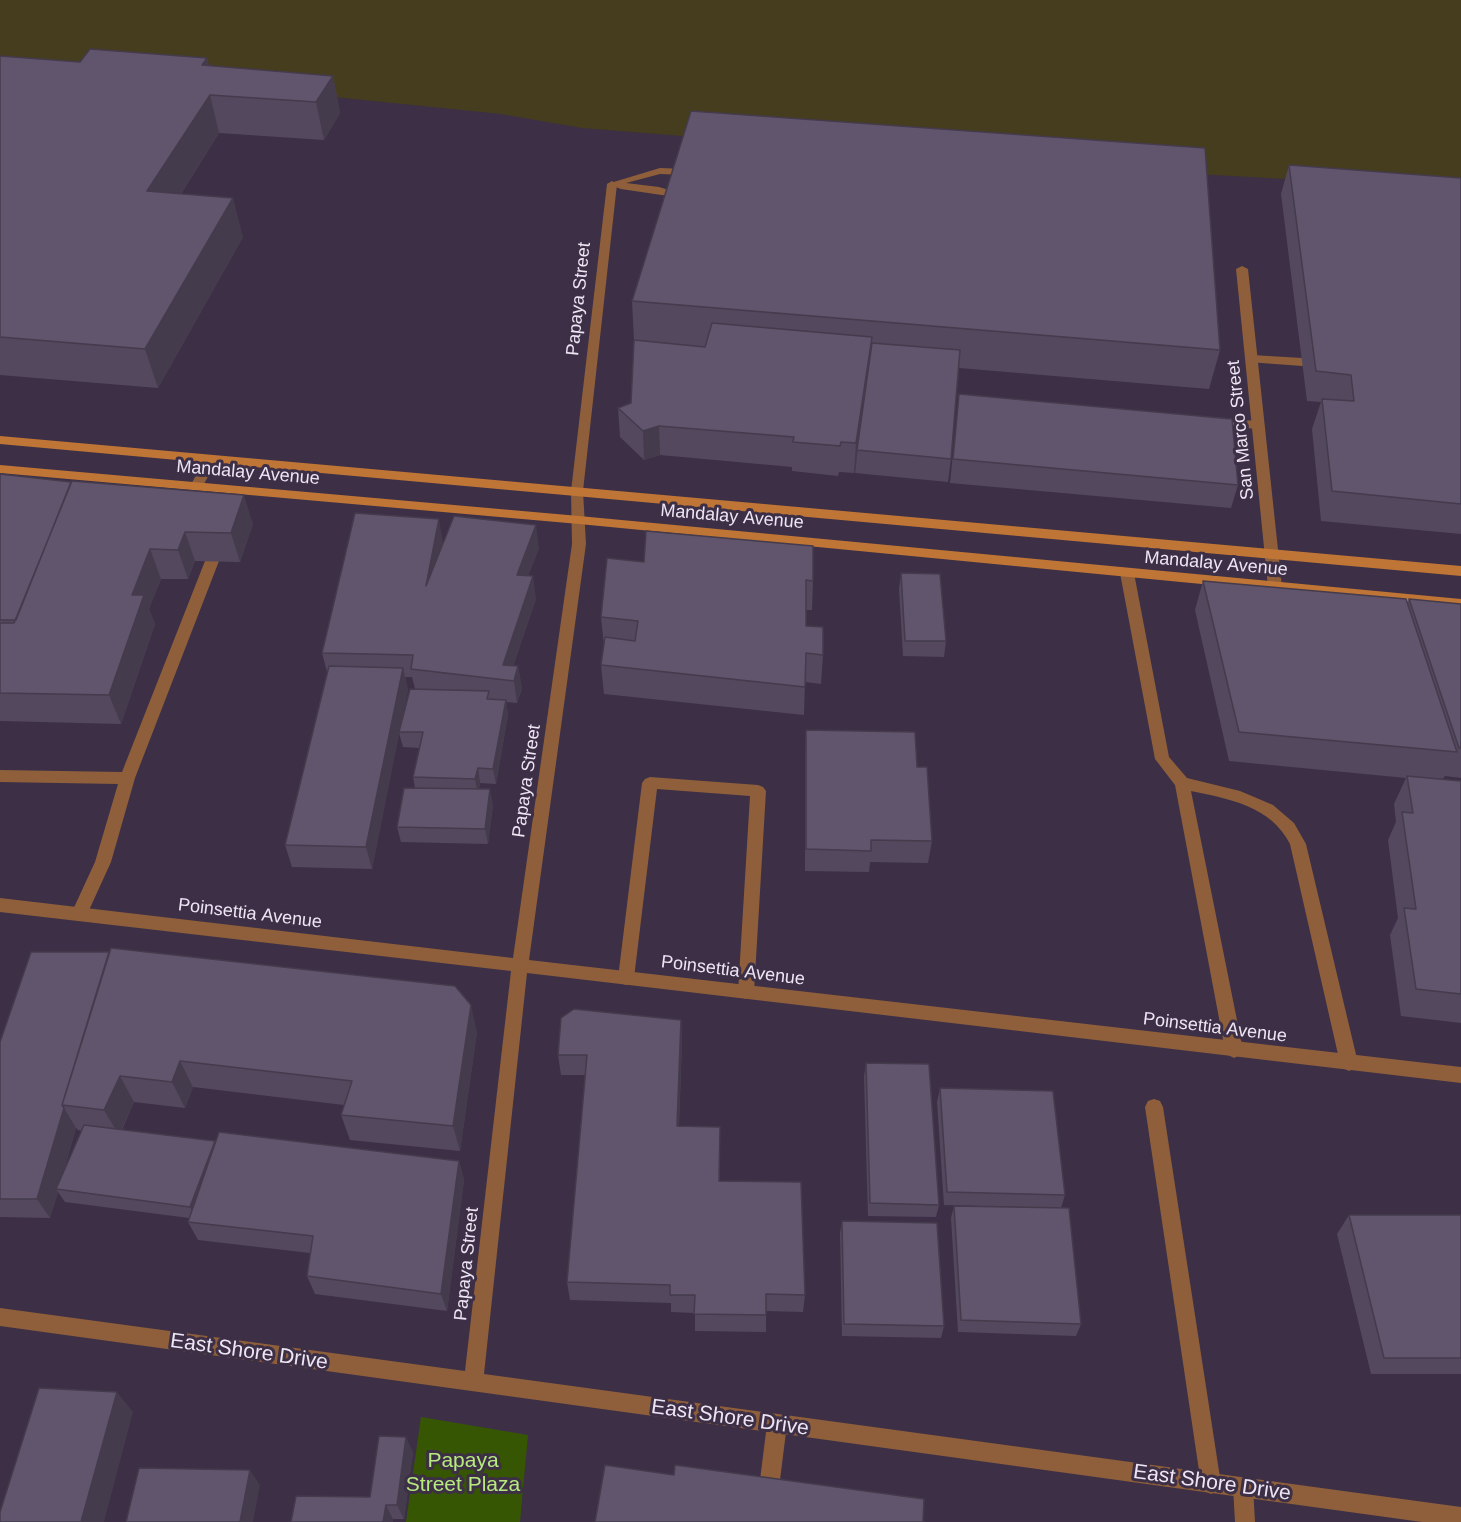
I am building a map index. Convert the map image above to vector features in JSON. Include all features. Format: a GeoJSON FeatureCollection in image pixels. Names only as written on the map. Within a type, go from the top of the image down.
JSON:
{"type":"FeatureCollection","features":[{"type":"Feature","properties":{"kind":"street"},"geometry":{"type":"LineString","coordinates":[[612,184],[660,171],[685,172]]}},
{"type":"Feature","properties":{"kind":"street"},"geometry":{"type":"LineString","coordinates":[[612,184],[659,190],[678,196]]}},
{"type":"Feature","properties":{"kind":"street","name":"Papaya Street"},"geometry":{"type":"LineString","coordinates":[[473,1383],[520,966],[579,544],[577,491],[612,184]]}},
{"type":"Feature","properties":{"kind":"street","name":"San Marco Street"},"geometry":{"type":"LineString","coordinates":[[1242,269],[1275,587]]}},
{"type":"Feature","properties":{"kind":"street"},"geometry":{"type":"LineString","coordinates":[[1252,359],[1302,362]]}},
{"type":"Feature","properties":{"kind":"street"},"geometry":{"type":"LineString","coordinates":[[1200,420],[1258,425]]}},
{"type":"Feature","properties":{"kind":"street","name":"Mandalay Avenue"},"geometry":{"type":"LineString","coordinates":[[0,440],[211,461],[577,491],[1461,571]]}},
{"type":"Feature","properties":{"kind":"street"},"geometry":{"type":"LineString","coordinates":[[196,486],[211,461]]}},
{"type":"Feature","properties":{"kind":"street","name":"Mandalay Avenue"},"geometry":{"type":"LineString","coordinates":[[0,469],[196,486],[236,495],[579,520],[1461,604]]}},
{"type":"Feature","properties":{"kind":"street"},"geometry":{"type":"LineString","coordinates":[[79,914],[103,862],[127,778],[212,561]]}},
{"type":"Feature","properties":{"kind":"street"},"geometry":{"type":"LineString","coordinates":[[1127,573],[1162,759],[1182,783],[1234,1050]]}},
{"type":"Feature","properties":{"kind":"street"},"geometry":{"type":"LineString","coordinates":[[0,776],[127,778]]}},
{"type":"Feature","properties":{"kind":"street"},"geometry":{"type":"LineString","coordinates":[[626,978],[650,783],[758,792],[746,992]]}},
{"type":"Feature","properties":{"kind":"street"},"geometry":{"type":"LineString","coordinates":[[1182,783],[1235,795],[1266,808],[1289,826],[1298,844],[1349,1063]]}},
{"type":"Feature","properties":{"kind":"street","name":"Poinsettia Avenue"},"geometry":{"type":"LineString","coordinates":[[1,908],[79,914],[1461,1075]]}},
{"type":"Feature","properties":{"kind":"street"},"geometry":{"type":"LineString","coordinates":[[1154,1107],[1210,1484]]}},
{"type":"Feature","properties":{"kind":"street","name":"East Shore Drive"},"geometry":{"type":"LineString","coordinates":[[0,1317],[1461,1517]]}},
{"type":"Feature","properties":{"kind":"street"},"geometry":{"type":"LineString","coordinates":[[768,1496],[777,1424]]}},
{"type":"Feature","properties":{"kind":"street"},"geometry":{"type":"LineString","coordinates":[[1243,1487],[1245,1522]]}},
{"type":"Feature","properties":{"kind":"green space","name":"Papaya Street Plaza"},"geometry":{"type":"Polygon","coordinates":[[[421,1417],[528,1435],[520,1522],[406,1522],[421,1417]]]}},
{"type":"Feature","properties":{"kind":"sand"},"geometry":{"type":"Polygon","coordinates":[[[0,0],[1461,0],[1461,189],[1073,167],[582,128],[501,114],[0,63],[0,0]]]}},
{"type":"Feature","properties":{"kind":"building"},"geometry":{"type":"Polygon","coordinates":[[[90,49],[207,58],[202,65],[333,76],[316,102],[210,95],[147,191],[233,198],[145,349],[0,337],[0,56],[80,62],[90,49]]]}},
{"type":"Feature","properties":{"kind":"building"},"geometry":{"type":"Polygon","coordinates":[[[691,111],[1205,148],[1220,350],[632,301],[691,111]]]}},
{"type":"Feature","properties":{"kind":"building"},"geometry":{"type":"Polygon","coordinates":[[[1289,165],[1461,178],[1461,504],[1332,491],[1322,399],[1354,401],[1351,375],[1316,371],[1289,165]]]}},
{"type":"Feature","properties":{"kind":"building"},"geometry":{"type":"Polygon","coordinates":[[[712,323],[872,337],[856,443],[841,442],[840,446],[793,442],[794,437],[659,426],[643,431],[618,408],[631,403],[634,340],[705,347],[712,323]]]}},
{"type":"Feature","properties":{"kind":"building"},"geometry":{"type":"Polygon","coordinates":[[[872,343],[960,350],[951,459],[857,450],[872,343]]]}},
{"type":"Feature","properties":{"kind":"building"},"geometry":{"type":"Polygon","coordinates":[[[959,394],[1232,419],[1238,485],[953,459],[959,394]]]}},
{"type":"Feature","properties":{"kind":"building"},"geometry":{"type":"Polygon","coordinates":[[[0,474],[71,482],[16,620],[0,620],[0,474]]]}},
{"type":"Feature","properties":{"kind":"building"},"geometry":{"type":"Polygon","coordinates":[[[72,481],[244,495],[231,533],[185,532],[178,550],[150,549],[132,595],[144,595],[109,695],[0,693],[0,623],[14,623],[72,481]]]}},
{"type":"Feature","properties":{"kind":"building"},"geometry":{"type":"Polygon","coordinates":[[[355,513],[439,519],[426,586],[454,516],[536,525],[517,575],[533,576],[503,665],[518,666],[514,681],[411,669],[413,655],[322,653],[355,513]]]}},
{"type":"Feature","properties":{"kind":"building"},"geometry":{"type":"Polygon","coordinates":[[[646,531],[813,546],[813,581],[806,580],[806,626],[823,627],[823,655],[806,653],[805,687],[601,665],[605,637],[635,641],[638,621],[601,617],[607,558],[644,562],[646,531]]]}},
{"type":"Feature","properties":{"kind":"building"},"geometry":{"type":"Polygon","coordinates":[[[901,573],[940,574],[946,641],[905,641],[901,573]]]}},
{"type":"Feature","properties":{"kind":"building"},"geometry":{"type":"Polygon","coordinates":[[[1203,581],[1406,599],[1457,752],[1239,732],[1203,581]]]}},
{"type":"Feature","properties":{"kind":"building"},"geometry":{"type":"Polygon","coordinates":[[[1409,599],[1461,604],[1461,748],[1459,748],[1409,599]]]}},
{"type":"Feature","properties":{"kind":"building"},"geometry":{"type":"Polygon","coordinates":[[[329,666],[403,668],[366,847],[285,845],[329,666]]]}},
{"type":"Feature","properties":{"kind":"building"},"geometry":{"type":"Polygon","coordinates":[[[410,689],[489,691],[487,699],[506,700],[493,769],[478,768],[475,779],[413,777],[423,732],[399,732],[410,689]]]}},
{"type":"Feature","properties":{"kind":"building"},"geometry":{"type":"Polygon","coordinates":[[[806,730],[915,732],[917,767],[927,767],[932,841],[871,840],[871,851],[806,849],[806,730]]]}},
{"type":"Feature","properties":{"kind":"building"},"geometry":{"type":"Polygon","coordinates":[[[1407,776],[1461,781],[1461,994],[1416,989],[1404,908],[1416,909],[1402,812],[1413,813],[1407,776]]]}},
{"type":"Feature","properties":{"kind":"building"},"geometry":{"type":"Polygon","coordinates":[[[404,788],[490,789],[485,829],[397,827],[404,788]]]}},
{"type":"Feature","properties":{"kind":"building"},"geometry":{"type":"Polygon","coordinates":[[[111,948],[455,986],[471,1005],[453,1126],[341,1115],[352,1081],[180,1061],[172,1082],[120,1076],[104,1110],[62,1105],[111,948]]]}},
{"type":"Feature","properties":{"kind":"building"},"geometry":{"type":"Polygon","coordinates":[[[31,952],[109,952],[62,1105],[64,1108],[37,1199],[0,1199],[0,1042],[31,952]]]}},
{"type":"Feature","properties":{"kind":"building"},"geometry":{"type":"Polygon","coordinates":[[[574,1009],[681,1020],[677,1126],[720,1127],[719,1181],[801,1182],[805,1295],[766,1294],[766,1315],[694,1314],[695,1295],[670,1295],[670,1285],[567,1282],[587,1055],[558,1055],[561,1018],[574,1009]]]}},
{"type":"Feature","properties":{"kind":"building"},"geometry":{"type":"Polygon","coordinates":[[[866,1063],[929,1064],[939,1205],[870,1203],[866,1063]]]}},
{"type":"Feature","properties":{"kind":"building"},"geometry":{"type":"Polygon","coordinates":[[[940,1088],[1053,1091],[1065,1195],[947,1192],[940,1088]]]}},
{"type":"Feature","properties":{"kind":"building"},"geometry":{"type":"Polygon","coordinates":[[[84,1125],[215,1141],[190,1207],[56,1189],[84,1125]]]}},
{"type":"Feature","properties":{"kind":"building"},"geometry":{"type":"Polygon","coordinates":[[[219,1132],[459,1161],[441,1294],[307,1276],[313,1236],[188,1222],[219,1132]]]}},
{"type":"Feature","properties":{"kind":"building"},"geometry":{"type":"Polygon","coordinates":[[[954,1206],[1069,1208],[1081,1324],[961,1320],[954,1206]]]}},
{"type":"Feature","properties":{"kind":"building"},"geometry":{"type":"Polygon","coordinates":[[[1349,1215],[1461,1215],[1461,1358],[1384,1358],[1349,1215]]]}},
{"type":"Feature","properties":{"kind":"building"},"geometry":{"type":"Polygon","coordinates":[[[842,1221],[937,1223],[944,1326],[844,1324],[842,1221]]]}},
{"type":"Feature","properties":{"kind":"building"},"geometry":{"type":"Polygon","coordinates":[[[39,1388],[117,1392],[81,1522],[0,1522],[0,1512],[39,1388]]]}},
{"type":"Feature","properties":{"kind":"building"},"geometry":{"type":"Polygon","coordinates":[[[379,1436],[406,1437],[397,1505],[386,1505],[383,1522],[291,1522],[296,1496],[370,1497],[379,1436]]]}},
{"type":"Feature","properties":{"kind":"building"},"geometry":{"type":"Polygon","coordinates":[[[605,1465],[674,1475],[675,1465],[924,1499],[923,1522],[595,1522],[605,1465]]]}},
{"type":"Feature","properties":{"kind":"building"},"geometry":{"type":"Polygon","coordinates":[[[139,1468],[250,1470],[240,1522],[126,1522],[139,1468]]]}}]}
